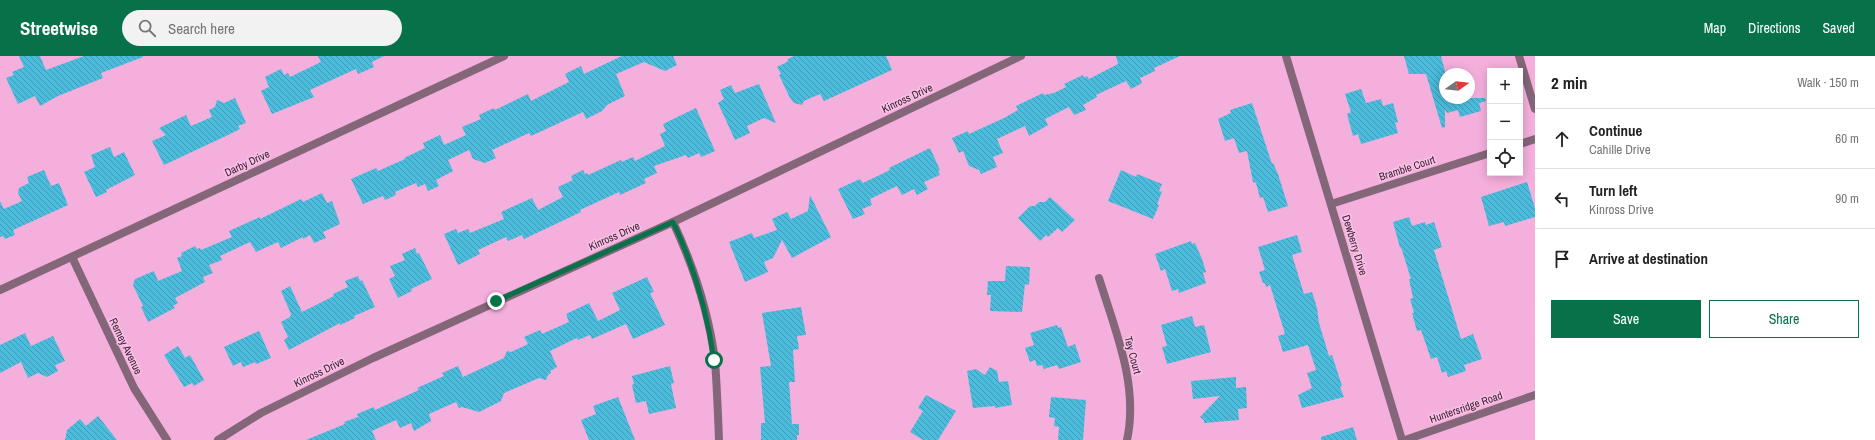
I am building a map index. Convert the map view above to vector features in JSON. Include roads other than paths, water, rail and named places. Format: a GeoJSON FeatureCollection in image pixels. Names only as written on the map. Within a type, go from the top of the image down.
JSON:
{"type":"FeatureCollection","features":[{"type":"Feature","properties":{"kind":"street","name":"Darby Drive"},"geometry":{"type":"LineString","coordinates":[[0,290],[504,56]]}},
{"type":"Feature","properties":{"kind":"street","name":"Kinross Drive"},"geometry":{"type":"LineString","coordinates":[[218,440],[261,413],[373,358],[673,222],[1021,56]]}},
{"type":"Feature","properties":{"kind":"street","name":"Dewberry Drive"},"geometry":{"type":"LineString","coordinates":[[1286,56],[1404,440]]}},
{"type":"Feature","properties":{"kind":"street"},"geometry":{"type":"LineString","coordinates":[[1519,56],[1535,109]]}},
{"type":"Feature","properties":{"kind":"street"},"geometry":{"type":"LineString","coordinates":[[1523,143],[1535,139]]}},
{"type":"Feature","properties":{"kind":"street","name":"Bramble Court"},"geometry":{"type":"LineString","coordinates":[[1332,204],[1487,154]]}},
{"type":"Feature","properties":{"kind":"street"},"geometry":{"type":"LineString","coordinates":[[673,222],[686,250],[711,336],[716,381],[718,440]]}},
{"type":"Feature","properties":{"kind":"street","name":"Remey Avenue"},"geometry":{"type":"LineString","coordinates":[[72,257],[134,388],[167,440]]}},
{"type":"Feature","properties":{"kind":"street","name":"Tey Court"},"geometry":{"type":"LineString","coordinates":[[1099,278],[1128,375],[1131,413],[1127,440]]}},
{"type":"Feature","properties":{"kind":"street","name":"Huntersridge Road"},"geometry":{"type":"LineString","coordinates":[[1404,440],[1535,395]]}}]}
